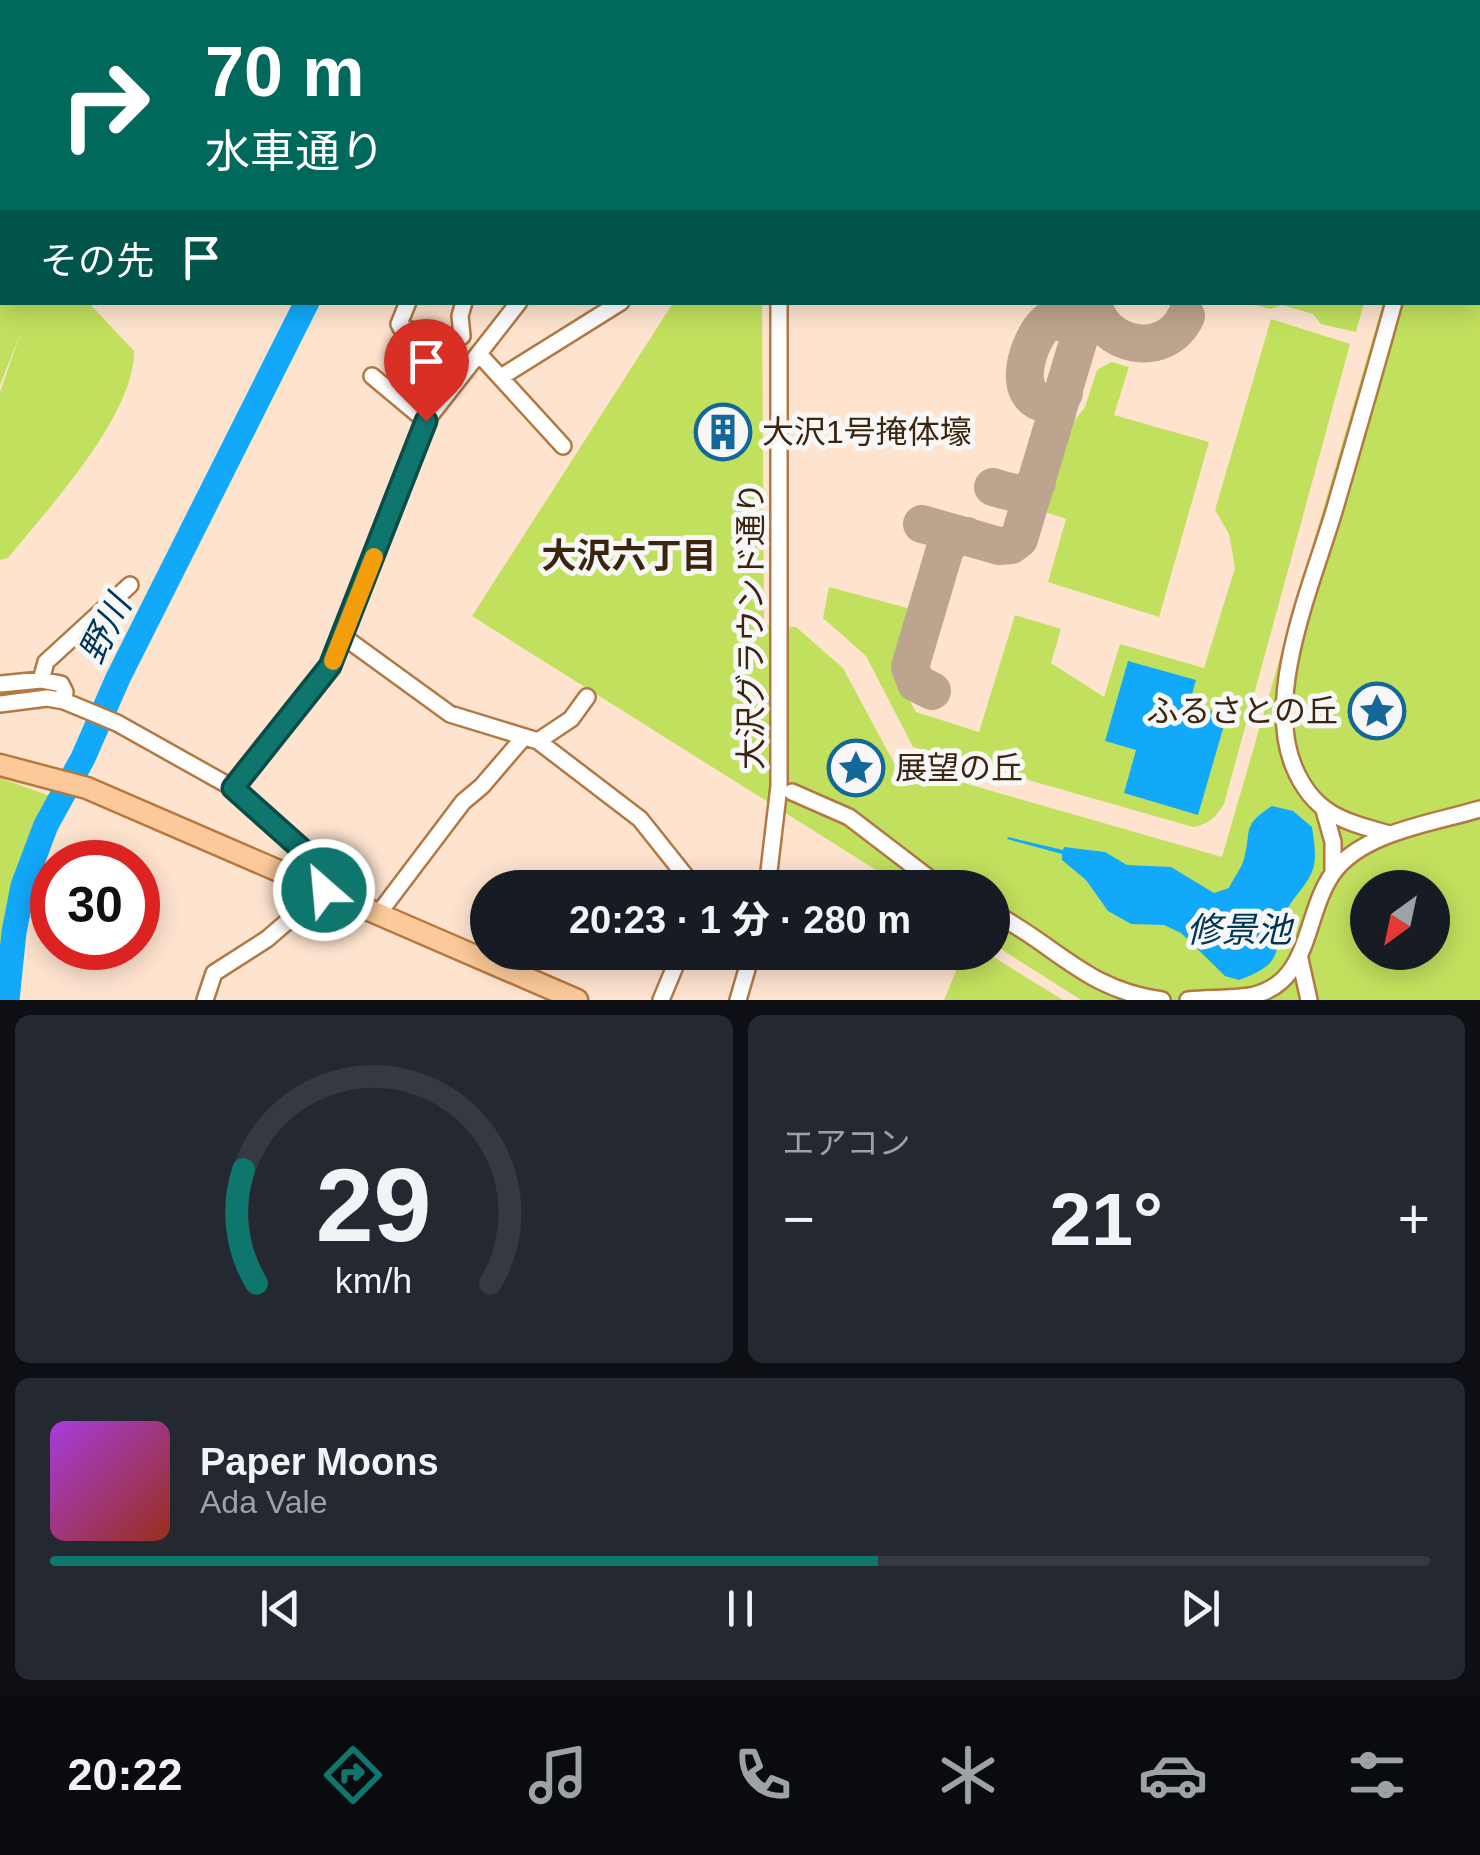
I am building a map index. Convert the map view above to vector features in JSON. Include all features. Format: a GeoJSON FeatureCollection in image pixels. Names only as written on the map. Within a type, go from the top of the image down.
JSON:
{"type":"FeatureCollection","features":[{"type":"Feature","properties":{"kind":"main road"},"geometry":{"type":"LineString","coordinates":[[0,765],[87,788],[577,1000]]}},
{"type":"Feature","properties":{"kind":"street"},"geometry":{"type":"LineString","coordinates":[[347,0],[360,0]]}},
{"type":"Feature","properties":{"kind":"street"},"geometry":{"type":"LineString","coordinates":[[407,305],[401,328],[458,339],[462,336],[463,305]]}},
{"type":"Feature","properties":{"kind":"street"},"geometry":{"type":"LineString","coordinates":[[233,788],[319,682],[344,637],[426,421],[517,305]]}},
{"type":"Feature","properties":{"kind":"street"},"geometry":{"type":"LineString","coordinates":[[502,377],[616,305]]}},
{"type":"Feature","properties":{"kind":"street","name":"大沢グラウンド通り"},"geometry":{"type":"LineString","coordinates":[[772,870],[780,786],[779,305]]}},
{"type":"Feature","properties":{"kind":"street"},"geometry":{"type":"LineString","coordinates":[[1389,834],[1343,821],[1324,810],[1307,791],[1288,748],[1285,723],[1299,629],[1393,305]]}},
{"type":"Feature","properties":{"kind":"street"},"geometry":{"type":"LineString","coordinates":[[479,354],[563,446]]}},
{"type":"Feature","properties":{"kind":"street"},"geometry":{"type":"LineString","coordinates":[[372,376],[426,421]]}},
{"type":"Feature","properties":{"kind":"street"},"geometry":{"type":"LineString","coordinates":[[40,680],[46,662],[130,586]]}},
{"type":"Feature","properties":{"kind":"street"},"geometry":{"type":"LineString","coordinates":[[344,637],[450,714],[531,739],[640,819],[681,870]]}},
{"type":"Feature","properties":{"kind":"street"},"geometry":{"type":"LineString","coordinates":[[0,684],[40,680],[60,684],[68,703]]}},
{"type":"Feature","properties":{"kind":"street"},"geometry":{"type":"LineString","coordinates":[[0,704],[31,698],[68,703],[117,723],[233,788],[316,862],[322,871],[324,890],[267,939],[214,973],[204,1000]]}},
{"type":"Feature","properties":{"kind":"street"},"geometry":{"type":"LineString","coordinates":[[378,913],[462,802],[531,739],[571,719],[587,698]]}},
{"type":"Feature","properties":{"kind":"street"},"geometry":{"type":"LineString","coordinates":[[792,792],[849,817],[918,870]]}},
{"type":"Feature","properties":{"kind":"street"},"geometry":{"type":"LineString","coordinates":[[1333,872],[1389,834],[1480,809]]}},
{"type":"Feature","properties":{"kind":"street"},"geometry":{"type":"LineString","coordinates":[[1253,995],[1279,983],[1300,959],[1314,911],[1333,872],[1334,842],[1324,810]]}},
{"type":"Feature","properties":{"kind":"street"},"geometry":{"type":"LineString","coordinates":[[1010,924],[1094,980],[1119,992],[1162,1000]]}},
{"type":"Feature","properties":{"kind":"street"},"geometry":{"type":"LineString","coordinates":[[1300,959],[1310,1000]]}},
{"type":"Feature","properties":{"kind":"street"},"geometry":{"type":"LineString","coordinates":[[661,1000],[673,970]]}},
{"type":"Feature","properties":{"kind":"street"},"geometry":{"type":"LineString","coordinates":[[738,1000],[747,970]]}},
{"type":"Feature","properties":{"kind":"street"},"geometry":{"type":"LineString","coordinates":[[1188,1000],[1253,995],[1274,1000]]}},
{"type":"Feature","properties":{"kind":"green space"},"geometry":{"type":"Polygon","coordinates":[[[0,305],[91,305],[134,351],[131,376],[105,432],[45,514],[8,558],[0,560],[0,392],[21,332],[0,385],[0,305]]]}},
{"type":"Feature","properties":{"kind":"green space"},"geometry":{"type":"Polygon","coordinates":[[[672,305],[762,305],[764,625],[796,627],[843,668],[894,763],[1222,857],[1382,305],[1480,305],[1480,1000],[1081,1000],[1010,955],[1010,870],[876,870],[472,616],[672,305]]]}},
{"type":"Feature","properties":{"kind":"green space"},"geometry":{"type":"Polygon","coordinates":[[[1282,305],[1363,305],[1356,332],[1321,324],[1313,314],[1282,305]]]}},
{"type":"Feature","properties":{"kind":"green space"},"geometry":{"type":"Polygon","coordinates":[[[1271,319],[1350,344],[1224,804],[1218,813],[1193,827],[913,747],[866,656],[823,618],[829,587],[911,609],[893,670],[916,712],[979,732],[1015,615],[1061,629],[1051,663],[1104,697],[1120,644],[1204,668],[1235,568],[1229,534],[1215,510],[1271,319]]]}},
{"type":"Feature","properties":{"kind":"green space"},"geometry":{"type":"Polygon","coordinates":[[[1111,362],[1129,367],[1114,415],[1209,442],[1159,617],[1048,582],[1066,519],[1042,511],[1069,428],[1085,407],[1097,370],[1111,362]]]}},
{"type":"Feature","properties":{"kind":"green space"},"geometry":{"type":"Polygon","coordinates":[[[0,778],[70,803],[53,840],[30,840],[30,906],[17,1000],[0,1000],[0,778]]]}},
{"type":"Feature","properties":{"kind":"green space"},"geometry":{"type":"Polygon","coordinates":[[[1010,967],[1063,1000],[944,1000],[956,970],[1010,967]]]}},
{"type":"Feature","properties":{"kind":"water"},"geometry":{"type":"Polygon","coordinates":[[[1128,661],[1196,680],[1189,705],[1227,715],[1198,815],[1124,793],[1136,750],[1105,741],[1128,661]]]}},
{"type":"Feature","properties":{"kind":"water","name":"修景池"},"geometry":{"type":"Polygon","coordinates":[[[1272,806],[1293,811],[1312,827],[1313,869],[1285,914],[1271,961],[1239,980],[1225,976],[1181,933],[1164,925],[1131,924],[1108,911],[1086,880],[1062,860],[1062,854],[1007,839],[1063,850],[1064,847],[1105,852],[1127,865],[1171,867],[1214,893],[1229,888],[1244,859],[1249,829],[1272,806]]]}},
{"type":"Feature","properties":{"kind":"waterway","name":"野川"},"geometry":{"type":"LineString","coordinates":[[7,1000],[23,886],[46,825],[83,758],[118,678],[305,305]]}},
{"type":"Feature","properties":{"kind":"taxiway"},"geometry":{"type":"LineString","coordinates":[[922,524],[999,546],[1011,545],[1019,539],[1089,305]]}},
{"type":"Feature","properties":{"kind":"taxiway"},"geometry":{"type":"LineString","coordinates":[[1094,305],[1108,330],[1135,343],[1164,339],[1177,330],[1186,316]]}},
{"type":"Feature","properties":{"kind":"taxiway"},"geometry":{"type":"LineString","coordinates":[[1064,393],[1048,404],[1036,400],[1025,380],[1028,354],[1047,322],[1075,321],[1088,312]]}},
{"type":"Feature","properties":{"kind":"taxiway"},"geometry":{"type":"LineString","coordinates":[[993,487],[1022,492],[1037,482]]}},
{"type":"Feature","properties":{"kind":"taxiway"},"geometry":{"type":"LineString","coordinates":[[932,691],[916,683],[910,667],[945,549],[953,539],[967,536]]}},
{"type":"Feature","properties":{"kind":"slow traffic"},"geometry":{"type":"LineString","coordinates":[[333,661],[374,557]]}},
{"type":"Feature","properties":{"kind":"place","name":"大沢1号掩体壕"},"geometry":{"type":"Point","coordinates":[723,432]}},
{"type":"Feature","properties":{"kind":"place","name":"ふるさとの丘"},"geometry":{"type":"Point","coordinates":[1377,711]}},
{"type":"Feature","properties":{"kind":"place","name":"展望の丘"},"geometry":{"type":"Point","coordinates":[856,768]}},
{"type":"Feature","properties":{"kind":"district","name":"大沢六丁目"},"geometry":{"type":"Point","coordinates":[629,556]}},
{"type":"Feature","properties":{"kind":"route"},"geometry":{"type":"LineString","coordinates":[[324,890],[322,871],[310,854],[233,788],[330,666],[426,421]]}}]}
